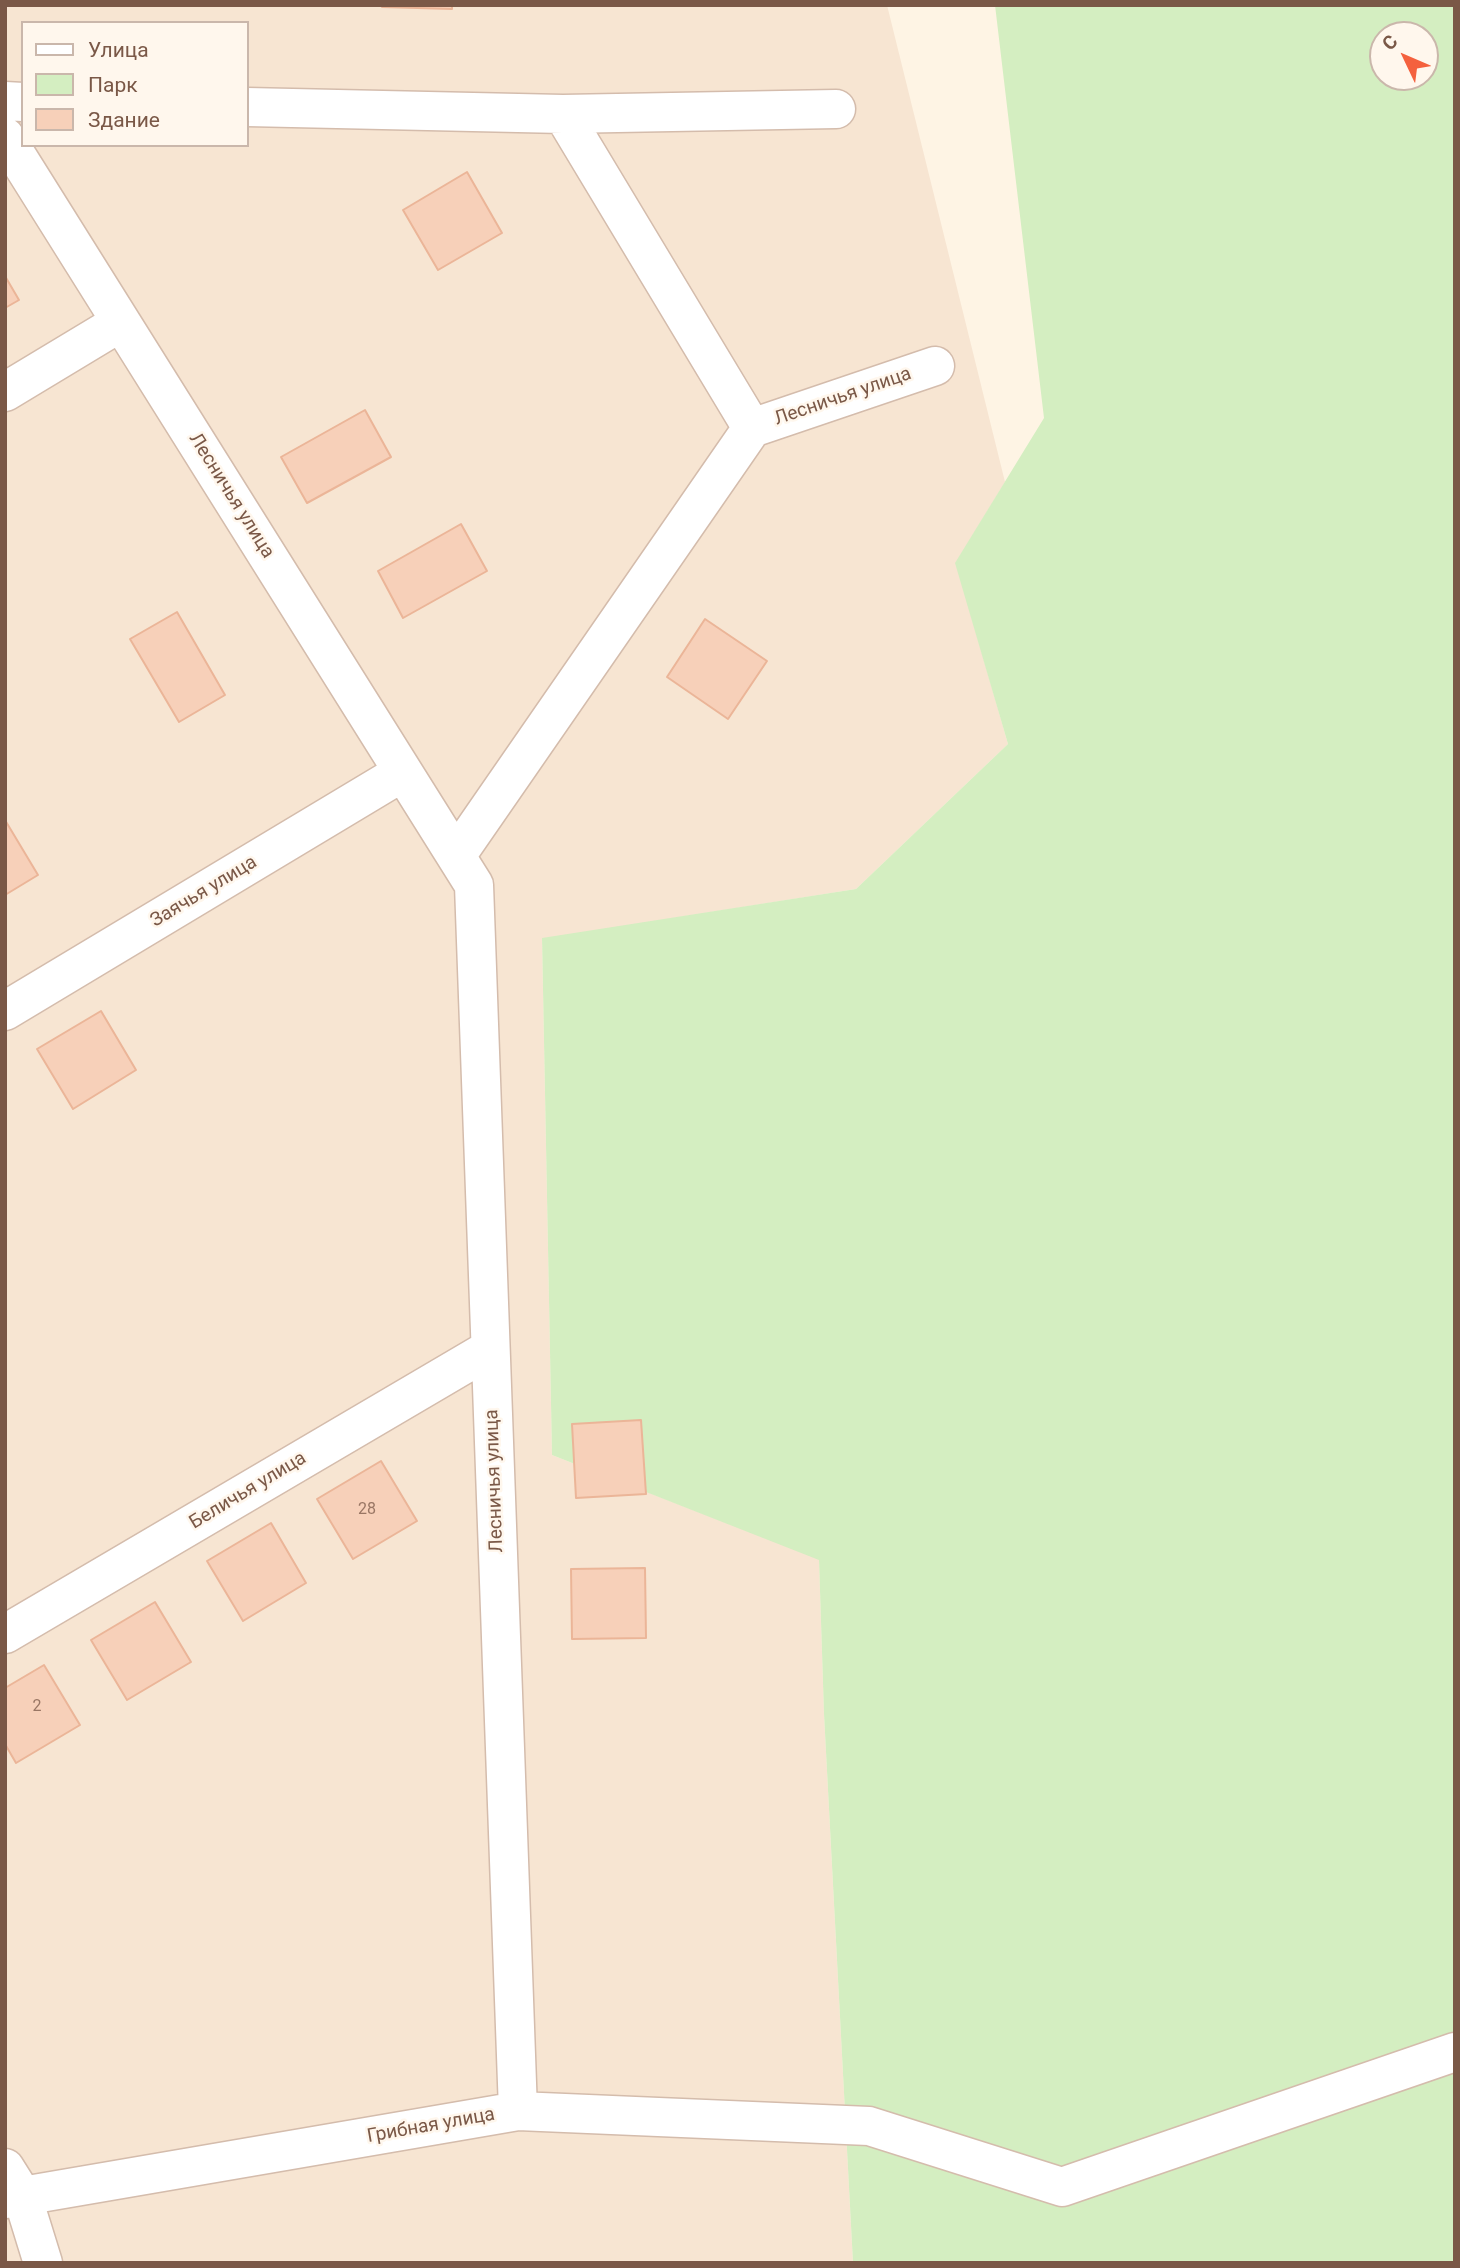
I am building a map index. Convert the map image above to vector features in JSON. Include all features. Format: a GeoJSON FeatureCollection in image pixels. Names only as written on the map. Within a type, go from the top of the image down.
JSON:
{"type":"FeatureCollection","features":[{"type":"Feature","properties":{"kind":"street"},"geometry":{"type":"LineString","coordinates":[[248,107],[563,114],[836,109]]}},
{"type":"Feature","properties":{"kind":"street","name":"Лесничья улица"},"geometry":{"type":"LineString","coordinates":[[563,114],[752,428]]}},
{"type":"Feature","properties":{"kind":"street","name":"Лесничья улица"},"geometry":{"type":"LineString","coordinates":[[5,137],[474,885],[518,2111]]}},
{"type":"Feature","properties":{"kind":"street"},"geometry":{"type":"LineString","coordinates":[[5,392],[121,322]]}},
{"type":"Feature","properties":{"kind":"street","name":"Лесничья улица"},"geometry":{"type":"LineString","coordinates":[[456,856],[752,428],[935,366]]}},
{"type":"Feature","properties":{"kind":"street","name":"Заячья улица"},"geometry":{"type":"LineString","coordinates":[[5,1011],[403,772]]}},
{"type":"Feature","properties":{"kind":"street","name":"Беличья улица"},"geometry":{"type":"LineString","coordinates":[[5,1634],[490,1349]]}},
{"type":"Feature","properties":{"kind":"street","name":"Грибная улица"},"geometry":{"type":"LineString","coordinates":[[11,2187],[518,2111],[869,2126],[1062,2188],[1455,2052]]}},
{"type":"Feature","properties":{"kind":"street"},"geometry":{"type":"LineString","coordinates":[[11,2187],[43,2263]]}},
{"type":"Feature","properties":{"kind":"shaded area"},"geometry":{"type":"Polygon","coordinates":[[[5,5],[887,5],[1005,482],[956,563],[1008,744],[856,889],[542,939],[552,1455],[819,1559],[824,1714],[853,2263],[5,2263],[5,5]]]}},
{"type":"Feature","properties":{"kind":"green space"},"geometry":{"type":"Polygon","coordinates":[[[995,5],[1455,5],[1455,2263],[853,2263],[824,1714],[819,1560],[552,1455],[542,938],[856,889],[1008,744],[955,563],[1044,418],[995,5]]]}},
{"type":"Feature","properties":{"kind":"building"},"geometry":{"type":"Polygon","coordinates":[[[452,5],[452,9],[382,7],[452,5]]]}},
{"type":"Feature","properties":{"kind":"building"},"geometry":{"type":"Polygon","coordinates":[[[467,172],[502,233],[438,270],[403,210],[467,172]]]}},
{"type":"Feature","properties":{"kind":"building"},"geometry":{"type":"Polygon","coordinates":[[[5,276],[19,300],[5,308],[5,276]]]}},
{"type":"Feature","properties":{"kind":"building"},"geometry":{"type":"Polygon","coordinates":[[[365,410],[391,457],[307,503],[281,457],[365,410]]]}},
{"type":"Feature","properties":{"kind":"building"},"geometry":{"type":"Polygon","coordinates":[[[461,524],[487,571],[403,618],[378,571],[461,524]]]}},
{"type":"Feature","properties":{"kind":"building"},"geometry":{"type":"Polygon","coordinates":[[[177,612],[225,695],[179,722],[130,639],[177,612]]]}},
{"type":"Feature","properties":{"kind":"building"},"geometry":{"type":"Polygon","coordinates":[[[705,619],[767,661],[728,719],[667,677],[705,619]]]}},
{"type":"Feature","properties":{"kind":"building"},"geometry":{"type":"Polygon","coordinates":[[[5,820],[38,875],[5,895],[5,820]]]}},
{"type":"Feature","properties":{"kind":"building"},"geometry":{"type":"Polygon","coordinates":[[[101,1011],[136,1070],[73,1109],[37,1049],[101,1011]]]}},
{"type":"Feature","properties":{"kind":"building"},"geometry":{"type":"Polygon","coordinates":[[[641,1420],[646,1494],[576,1498],[572,1424],[641,1420]]]}},
{"type":"Feature","properties":{"kind":"building"},"geometry":{"type":"Polygon","coordinates":[[[381,1461],[417,1521],[353,1559],[317,1499],[381,1461]]]}},
{"type":"Feature","properties":{"kind":"building"},"geometry":{"type":"Polygon","coordinates":[[[271,1523],[306,1583],[243,1621],[207,1561],[271,1523]]]}},
{"type":"Feature","properties":{"kind":"building"},"geometry":{"type":"Polygon","coordinates":[[[645,1568],[646,1638],[572,1639],[571,1569],[645,1568]]]}},
{"type":"Feature","properties":{"kind":"building"},"geometry":{"type":"Polygon","coordinates":[[[155,1602],[191,1662],[127,1700],[91,1640],[155,1602]]]}},
{"type":"Feature","properties":{"kind":"building"},"geometry":{"type":"Polygon","coordinates":[[[44,1665],[80,1725],[16,1763],[5,1744],[5,1688],[44,1665]]]}}]}
